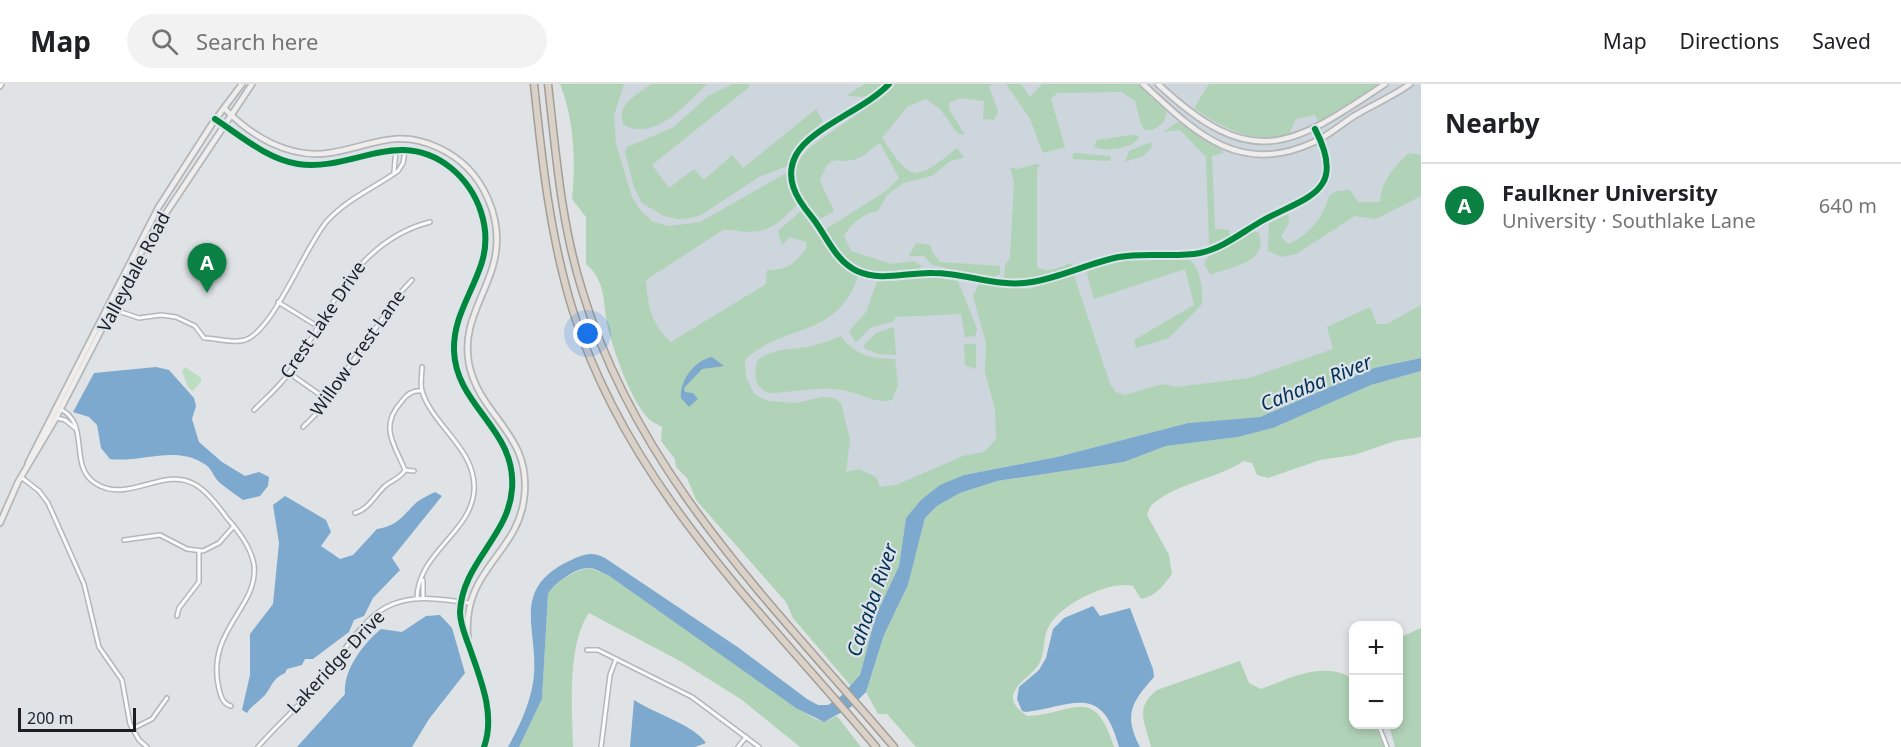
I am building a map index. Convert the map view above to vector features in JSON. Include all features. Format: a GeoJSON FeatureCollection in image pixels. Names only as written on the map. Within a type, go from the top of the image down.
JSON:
{"type":"FeatureCollection","features":[{"type":"Feature","properties":{"kind":"highway"},"geometry":{"type":"LineString","coordinates":[[534,84],[546,194],[555,245],[573,313],[595,372],[623,430],[661,492],[705,549],[876,747]]}},
{"type":"Feature","properties":{"kind":"highway"},"geometry":{"type":"LineString","coordinates":[[548,84],[568,239],[591,318],[613,375],[647,441],[681,493],[894,747]]}},
{"type":"Feature","properties":{"kind":"street","name":"Valleydale Road"},"geometry":{"type":"LineString","coordinates":[[0,523],[21,477],[61,409],[158,208],[215,119],[242,84]]}},
{"type":"Feature","properties":{"kind":"street","name":"Valleydale Road"},"geometry":{"type":"LineString","coordinates":[[27,466],[53,411],[161,218],[252,84]]}},
{"type":"Feature","properties":{"kind":"street"},"geometry":{"type":"LineString","coordinates":[[889,84],[869,101],[807,142],[796,154],[791,172],[792,186],[797,199],[834,251],[850,267],[876,276],[933,273],[1019,284],[1044,280],[1121,256],[1189,254],[1209,250],[1263,220],[1301,204],[1315,194],[1322,184],[1326,168],[1320,139],[1315,129]]}},
{"type":"Feature","properties":{"kind":"street"},"geometry":{"type":"LineString","coordinates":[[1143,84],[1195,131],[1231,149],[1254,154],[1276,153],[1304,147],[1410,84]]}},
{"type":"Feature","properties":{"kind":"street"},"geometry":{"type":"LineString","coordinates":[[1158,84],[1198,120],[1231,136],[1273,140],[1315,129],[1385,84]]}},
{"type":"Feature","properties":{"kind":"street"},"geometry":{"type":"LineString","coordinates":[[224,108],[276,146],[305,153],[326,153],[375,140],[402,138],[436,146],[465,165],[486,193],[495,222],[494,262],[470,320],[468,356],[477,386],[518,448],[525,486],[523,506],[515,525],[476,585],[467,621],[469,645]]}},
{"type":"Feature","properties":{"kind":"street"},"geometry":{"type":"LineString","coordinates":[[215,119],[265,152],[297,164],[326,164],[401,149],[432,157],[458,174],[473,193],[484,223],[484,257],[458,318],[454,352],[458,373],[467,393],[497,432],[506,448],[512,468],[512,489],[506,515],[468,575],[462,602],[462,627],[489,714],[484,747]]}},
{"type":"Feature","properties":{"kind":"street"},"geometry":{"type":"LineString","coordinates":[[394,174],[402,138]]}},
{"type":"Feature","properties":{"kind":"street"},"geometry":{"type":"LineString","coordinates":[[110,308],[139,318],[169,315],[195,326],[204,338],[235,342],[249,338],[261,330],[314,238],[329,219],[353,199],[394,174],[403,163],[401,149]]}},
{"type":"Feature","properties":{"kind":"street","name":"Crest Lake Drive"},"geometry":{"type":"LineString","coordinates":[[254,410],[289,374],[317,327],[358,267],[373,250],[399,233],[430,222]]}},
{"type":"Feature","properties":{"kind":"street","name":"Willow Crest Lane"},"geometry":{"type":"LineString","coordinates":[[303,426],[312,420],[404,287],[412,280]]}},
{"type":"Feature","properties":{"kind":"street"},"geometry":{"type":"LineString","coordinates":[[278,302],[317,327]]}},
{"type":"Feature","properties":{"kind":"street"},"geometry":{"type":"LineString","coordinates":[[417,599],[418,585],[433,554],[465,517],[473,498],[474,483],[465,457],[422,391],[422,367]]}},
{"type":"Feature","properties":{"kind":"street"},"geometry":{"type":"LineString","coordinates":[[289,374],[326,399]]}},
{"type":"Feature","properties":{"kind":"street"},"geometry":{"type":"LineString","coordinates":[[405,470],[392,444],[390,423],[394,411],[405,397],[413,392],[422,391]]}},
{"type":"Feature","properties":{"kind":"street"},"geometry":{"type":"LineString","coordinates":[[76,429],[65,420],[56,418],[53,411],[61,409],[71,417],[76,429],[80,439],[82,469],[97,485],[123,491],[174,479],[191,482],[208,496],[234,526],[251,554],[254,574],[249,594],[225,634],[216,662],[220,695],[224,703],[231,706]]}},
{"type":"Feature","properties":{"kind":"street"},"geometry":{"type":"LineString","coordinates":[[405,470],[414,471]]}},
{"type":"Feature","properties":{"kind":"street"},"geometry":{"type":"LineString","coordinates":[[355,513],[364,509],[384,487],[402,475],[405,470]]}},
{"type":"Feature","properties":{"kind":"street"},"geometry":{"type":"LineString","coordinates":[[21,477],[45,499],[77,567],[89,600],[99,647],[119,674],[124,686],[128,719],[139,740],[147,747]]}},
{"type":"Feature","properties":{"kind":"street"},"geometry":{"type":"LineString","coordinates":[[124,540],[160,535],[187,549],[200,551],[219,543],[234,526]]}},
{"type":"Feature","properties":{"kind":"street"},"geometry":{"type":"LineString","coordinates":[[177,616],[179,608],[199,582],[200,551]]}},
{"type":"Feature","properties":{"kind":"street"},"geometry":{"type":"LineString","coordinates":[[422,579],[423,598]]}},
{"type":"Feature","properties":{"kind":"street","name":"Lakeridge Drive"},"geometry":{"type":"LineString","coordinates":[[258,747],[319,684],[346,647],[376,614],[394,604],[423,598],[470,603]]}},
{"type":"Feature","properties":{"kind":"street"},"geometry":{"type":"LineString","coordinates":[[587,650],[598,650],[692,697],[759,747]]}},
{"type":"Feature","properties":{"kind":"street"},"geometry":{"type":"LineString","coordinates":[[602,747],[609,675],[615,659]]}},
{"type":"Feature","properties":{"kind":"street"},"geometry":{"type":"LineString","coordinates":[[132,729],[152,719],[167,698]]}},
{"type":"Feature","properties":{"kind":"street"},"geometry":{"type":"LineString","coordinates":[[1380,729],[1387,747]]}},
{"type":"Feature","properties":{"kind":"street"},"geometry":{"type":"LineString","coordinates":[[738,747],[746,737]]}},
{"type":"Feature","properties":{"kind":"shaded area"},"geometry":{"type":"Polygon","coordinates":[[[583,84],[1421,84],[1421,342],[1067,424],[874,504],[672,386],[583,84]]]}},
{"type":"Feature","properties":{"kind":"green space"},"geometry":{"type":"Polygon","coordinates":[[[560,84],[624,84],[614,115],[616,144],[632,197],[641,211],[653,222],[669,226],[700,222],[788,172],[791,192],[797,205],[769,228],[756,232],[723,230],[646,280],[649,306],[659,329],[671,342],[766,284],[767,270],[790,265],[807,247],[806,242],[790,237],[782,245],[778,231],[801,211],[837,262],[858,276],[849,296],[837,311],[823,321],[775,340],[745,360],[746,377],[754,394],[768,401],[796,403],[822,397],[834,398],[841,403],[850,440],[846,472],[859,469],[876,477],[880,487],[896,485],[963,456],[984,452],[996,439],[995,409],[985,372],[986,343],[973,296],[979,284],[1028,289],[1074,275],[1110,384],[1116,392],[1125,395],[1163,384],[1176,387],[1249,378],[1333,349],[1327,327],[1370,307],[1377,324],[1387,324],[1421,305],[1421,358],[1374,368],[1260,417],[1188,423],[1057,457],[964,475],[906,518],[899,566],[876,615],[860,675],[851,686],[793,618],[786,602],[696,500],[687,478],[676,467],[675,459],[661,441],[662,427],[647,417],[630,388],[619,364],[609,332],[601,287],[593,271],[586,264],[586,217],[572,199],[573,141],[565,97],[560,84]]]}},
{"type":"Feature","properties":{"kind":"green space"},"geometry":{"type":"Polygon","coordinates":[[[651,84],[707,84],[680,110],[659,125],[636,129],[624,125],[622,111],[625,106],[634,96],[651,84]]]}},
{"type":"Feature","properties":{"kind":"green space"},"geometry":{"type":"Polygon","coordinates":[[[732,84],[750,84],[748,88],[652,165],[669,188],[694,169],[704,180],[732,155],[743,168],[816,109],[823,121],[801,143],[788,166],[759,177],[701,215],[678,219],[664,216],[642,203],[634,187],[625,152],[627,147],[674,127],[708,96],[732,84]]]}},
{"type":"Feature","properties":{"kind":"green space"},"geometry":{"type":"Polygon","coordinates":[[[865,84],[886,84],[868,96],[847,95],[865,84]]]}},
{"type":"Feature","properties":{"kind":"green space"},"geometry":{"type":"Polygon","coordinates":[[[895,84],[992,84],[989,87],[998,111],[994,120],[983,119],[984,101],[960,98],[949,103],[949,109],[965,135],[958,134],[940,109],[926,99],[907,107],[882,138],[900,163],[915,173],[932,167],[957,148],[964,158],[950,161],[932,176],[903,183],[887,195],[878,211],[863,216],[847,232],[844,236],[851,251],[892,264],[914,261],[922,266],[918,270],[874,271],[853,263],[843,255],[826,229],[886,191],[899,178],[880,143],[859,158],[834,161],[827,165],[820,181],[834,211],[819,220],[799,194],[795,176],[796,167],[810,147],[883,96],[895,84]]]}},
{"type":"Feature","properties":{"kind":"green space"},"geometry":{"type":"Polygon","coordinates":[[[1006,84],[1021,84],[1030,97],[1042,84],[1138,84],[1164,108],[1167,114],[1163,123],[1153,130],[1145,130],[1141,124],[1135,101],[1122,92],[1057,93],[1051,99],[1065,147],[1043,153],[1030,119],[1006,84]]]}},
{"type":"Feature","properties":{"kind":"green space"},"geometry":{"type":"Polygon","coordinates":[[[1209,84],[1380,84],[1319,123],[1315,115],[1296,119],[1289,134],[1264,138],[1227,128],[1194,108],[1209,84]]]}},
{"type":"Feature","properties":{"kind":"green space"},"geometry":{"type":"Polygon","coordinates":[[[1178,122],[1222,150],[1223,153],[1212,156],[1215,229],[1229,230],[1230,236],[1218,245],[1209,246],[1206,157],[1180,130],[1163,132],[1178,122]]]}},
{"type":"Feature","properties":{"kind":"green space"},"geometry":{"type":"Polygon","coordinates":[[[1139,136],[1126,147],[1112,149],[1094,147],[1097,140],[1139,136]]]}},
{"type":"Feature","properties":{"kind":"green space"},"geometry":{"type":"Polygon","coordinates":[[[1151,142],[1152,147],[1143,156],[1125,162],[1129,151],[1151,142]]]}},
{"type":"Feature","properties":{"kind":"green space"},"geometry":{"type":"Polygon","coordinates":[[[1074,153],[1110,156],[1111,159],[1109,161],[1072,159],[1074,153]]]}},
{"type":"Feature","properties":{"kind":"green space"},"geometry":{"type":"Polygon","coordinates":[[[1409,153],[1421,155],[1421,196],[1376,219],[1355,216],[1296,254],[1282,257],[1268,251],[1269,223],[1288,214],[1289,223],[1281,236],[1288,244],[1309,231],[1323,211],[1329,196],[1336,191],[1350,190],[1358,202],[1380,202],[1383,187],[1389,175],[1409,153]]]}},
{"type":"Feature","properties":{"kind":"green space"},"geometry":{"type":"Polygon","coordinates":[[[1040,165],[1037,169],[1037,267],[1050,270],[1071,263],[1073,268],[1026,282],[1004,280],[1005,265],[1010,258],[1014,182],[1010,167],[1017,169],[1040,165]]]}},
{"type":"Feature","properties":{"kind":"green space"},"geometry":{"type":"Polygon","coordinates":[[[1254,231],[1259,233],[1261,243],[1253,258],[1211,275],[1204,264],[1208,257],[1254,231]]]}},
{"type":"Feature","properties":{"kind":"green space"},"geometry":{"type":"Polygon","coordinates":[[[916,243],[931,245],[932,252],[940,262],[1000,266],[1000,274],[992,278],[932,265],[924,256],[909,256],[916,243]]]}},
{"type":"Feature","properties":{"kind":"green space"},"geometry":{"type":"Polygon","coordinates":[[[1187,258],[1198,272],[1202,304],[1169,338],[1136,348],[1134,340],[1194,305],[1185,269],[1094,299],[1086,269],[1122,259],[1187,258]]]}},
{"type":"Feature","properties":{"kind":"green space"},"geometry":{"type":"Polygon","coordinates":[[[926,276],[958,281],[977,329],[975,336],[965,337],[961,314],[895,317],[894,321],[870,328],[856,343],[849,331],[866,312],[877,282],[926,276]]]}},
{"type":"Feature","properties":{"kind":"green space"},"geometry":{"type":"Polygon","coordinates":[[[894,327],[896,355],[878,354],[865,349],[864,345],[876,333],[894,327]]]}},
{"type":"Feature","properties":{"kind":"green space"},"geometry":{"type":"Polygon","coordinates":[[[841,336],[852,348],[865,355],[895,359],[898,385],[892,400],[874,400],[834,389],[770,393],[758,385],[756,366],[757,361],[763,357],[781,350],[812,346],[841,336]]]}},
{"type":"Feature","properties":{"kind":"green space"},"geometry":{"type":"Polygon","coordinates":[[[964,344],[976,344],[976,369],[965,365],[964,344]]]}},
{"type":"Feature","properties":{"kind":"green space"},"geometry":{"type":"Polygon","coordinates":[[[185,367],[201,378],[201,382],[193,391],[188,387],[182,371],[185,367]]]}},
{"type":"Feature","properties":{"kind":"green space"},"geometry":{"type":"Polygon","coordinates":[[[1421,371],[1421,437],[1395,441],[1354,455],[1320,460],[1268,478],[1257,475],[1252,463],[1244,461],[1174,491],[1153,504],[1147,515],[1169,555],[1172,574],[1162,586],[1151,596],[1141,599],[1133,586],[1123,585],[1099,590],[1075,602],[1055,618],[1047,630],[1040,662],[1017,687],[1013,700],[1017,708],[1027,716],[1069,708],[1090,708],[1106,727],[1114,747],[916,747],[887,714],[878,714],[866,692],[884,635],[908,585],[925,518],[937,506],[960,493],[997,481],[1124,462],[1166,446],[1238,437],[1273,428],[1371,385],[1421,371]]]}},
{"type":"Feature","properties":{"kind":"green space"},"geometry":{"type":"Polygon","coordinates":[[[589,568],[608,575],[813,718],[824,722],[837,716],[861,747],[800,747],[742,700],[680,661],[589,613],[582,626],[574,659],[573,747],[519,747],[542,699],[548,594],[566,577],[589,568]]]}},
{"type":"Feature","properties":{"kind":"green space"},"geometry":{"type":"Polygon","coordinates":[[[1421,628],[1421,747],[1395,747],[1390,729],[1403,729],[1403,636],[1421,628]]]}},
{"type":"Feature","properties":{"kind":"green space"},"geometry":{"type":"Polygon","coordinates":[[[1240,661],[1249,683],[1261,689],[1295,676],[1331,671],[1349,677],[1349,729],[1377,729],[1384,747],[1151,747],[1144,723],[1143,709],[1157,690],[1240,661]]]}},
{"type":"Feature","properties":{"kind":"water"},"geometry":{"type":"Polygon","coordinates":[[[712,357],[724,366],[702,369],[684,388],[685,392],[693,393],[698,399],[689,407],[681,398],[685,378],[700,362],[712,357]]]}},
{"type":"Feature","properties":{"kind":"water"},"geometry":{"type":"Polygon","coordinates":[[[1421,358],[1421,371],[1371,385],[1273,428],[1238,437],[1166,446],[1124,462],[997,481],[960,493],[937,506],[925,518],[908,585],[884,635],[866,692],[851,707],[824,722],[796,708],[608,575],[591,568],[578,570],[560,581],[548,594],[542,699],[519,747],[508,747],[523,716],[533,683],[532,600],[538,586],[549,574],[577,557],[595,554],[605,558],[739,648],[807,699],[818,705],[828,705],[841,696],[860,675],[876,615],[899,566],[906,518],[921,500],[940,485],[964,475],[1057,457],[1188,423],[1260,417],[1374,368],[1421,358]]]}},
{"type":"Feature","properties":{"kind":"water"},"geometry":{"type":"Polygon","coordinates":[[[156,367],[169,370],[194,398],[196,406],[192,419],[199,442],[222,462],[245,476],[259,472],[269,477],[268,486],[260,496],[243,500],[220,483],[206,465],[183,456],[110,459],[101,448],[97,425],[89,417],[73,412],[94,373],[156,367]]]}},
{"type":"Feature","properties":{"kind":"water"},"geometry":{"type":"Polygon","coordinates":[[[435,492],[442,496],[392,558],[400,570],[373,598],[364,616],[354,620],[349,632],[313,659],[305,659],[302,665],[287,669],[247,713],[242,710],[250,675],[250,634],[273,604],[279,543],[273,505],[285,496],[326,520],[331,532],[321,546],[340,559],[353,555],[377,529],[395,523],[417,502],[435,492]]]}},
{"type":"Feature","properties":{"kind":"water"},"geometry":{"type":"Polygon","coordinates":[[[1093,606],[1100,616],[1130,608],[1153,669],[1154,677],[1135,701],[1132,709],[1132,726],[1140,747],[1119,747],[1104,713],[1094,706],[1072,703],[1026,712],[1022,711],[1017,699],[1019,687],[1039,670],[1046,658],[1053,629],[1064,618],[1093,606]]]}},
{"type":"Feature","properties":{"kind":"water"},"geometry":{"type":"Polygon","coordinates":[[[440,615],[452,628],[465,673],[429,719],[412,747],[297,747],[345,694],[347,676],[351,667],[361,650],[374,635],[381,629],[402,632],[426,616],[440,615]]]}},
{"type":"Feature","properties":{"kind":"water"},"geometry":{"type":"Polygon","coordinates":[[[634,700],[692,730],[706,743],[695,747],[630,747],[634,700]]]}},
{"type":"Feature","properties":{"kind":"cycle path"},"geometry":{"type":"LineString","coordinates":[[889,84],[867,102],[813,136],[796,155],[791,172],[796,195],[836,254],[857,271],[875,276],[945,274],[995,282],[1020,283],[1043,280],[1119,257],[1208,251],[1306,199],[1317,190],[1324,180],[1327,167],[1324,151],[1315,129]]}},
{"type":"Feature","properties":{"kind":"cycle path"},"geometry":{"type":"LineString","coordinates":[[215,119],[265,152],[298,164],[318,165],[394,150],[412,151],[431,156],[461,177],[476,200],[484,225],[484,252],[477,276],[459,317],[454,351],[457,371],[465,388],[505,450],[511,468],[512,489],[503,521],[469,579],[460,612],[485,696],[488,722],[484,747]]}},
{"type":"Feature","properties":{"kind":"place","name":"Faulkner University"},"geometry":{"type":"Point","coordinates":[207,293]}},
{"type":"Feature","properties":{"kind":"water label","name":"Cahaba River"},"geometry":{"type":"Point","coordinates":[1316,383]}},
{"type":"Feature","properties":{"kind":"water label","name":"Cahaba River"},"geometry":{"type":"Point","coordinates":[872,600]}}]}
